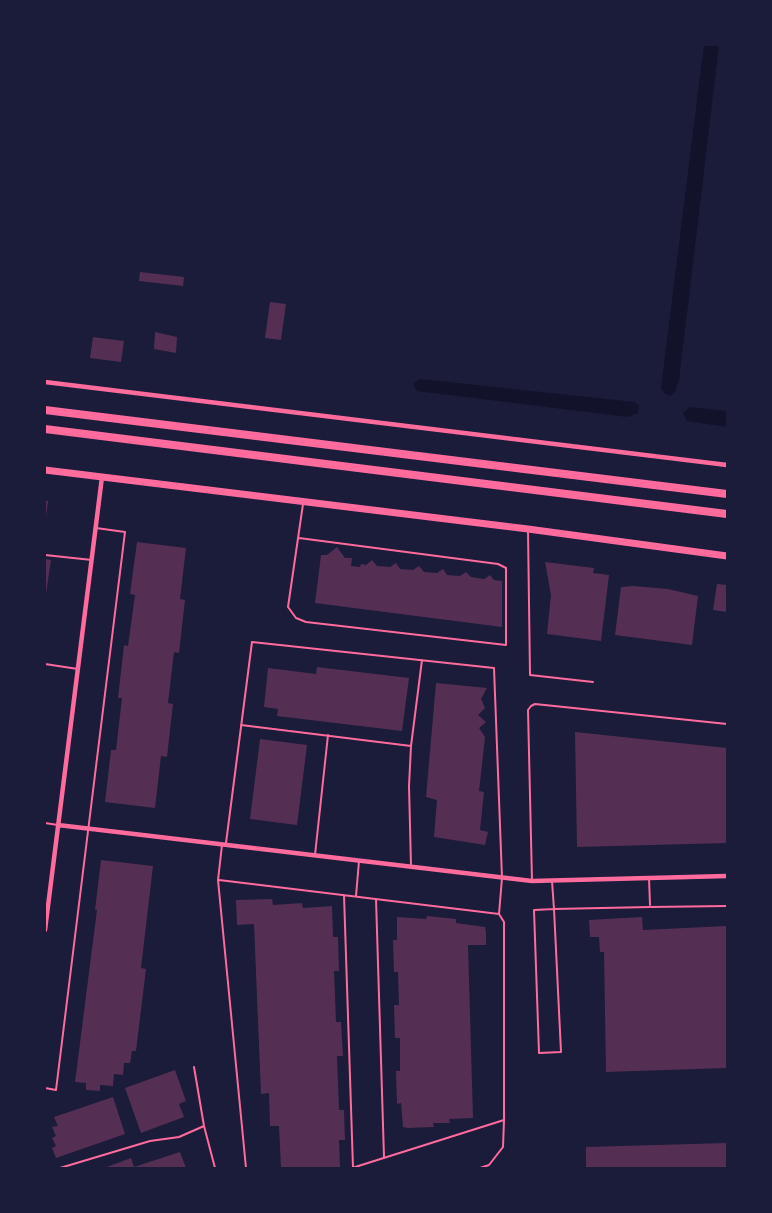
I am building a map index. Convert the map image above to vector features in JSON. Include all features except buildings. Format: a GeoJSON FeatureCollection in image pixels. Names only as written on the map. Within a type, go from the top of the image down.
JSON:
{"type":"FeatureCollection","features":[{"type":"Feature","properties":{"kind":"highway"},"geometry":{"type":"LineString","coordinates":[[45,410],[727,494]]}},
{"type":"Feature","properties":{"kind":"highway"},"geometry":{"type":"LineString","coordinates":[[45,429],[727,514]]}},
{"type":"Feature","properties":{"kind":"main road"},"geometry":{"type":"LineString","coordinates":[[45,470],[528,528],[727,556]]}},
{"type":"Feature","properties":{"kind":"street"},"geometry":{"type":"LineString","coordinates":[[45,382],[727,465]]}},
{"type":"Feature","properties":{"kind":"street"},"geometry":{"type":"LineString","coordinates":[[45,930],[102,477]]}},
{"type":"Feature","properties":{"kind":"street"},"geometry":{"type":"LineString","coordinates":[[58,825],[532,881],[727,876]]}},
{"type":"Feature","properties":{"kind":"lane"},"geometry":{"type":"LineString","coordinates":[[299,538],[498,564],[506,568],[506,645],[306,622],[296,618],[288,607],[303,501]]}},
{"type":"Feature","properties":{"kind":"lane"},"geometry":{"type":"LineString","coordinates":[[45,1088],[56,1090],[125,532],[96,528]]}},
{"type":"Feature","properties":{"kind":"lane"},"geometry":{"type":"LineString","coordinates":[[528,528],[526,549],[530,675],[593,682]]}},
{"type":"Feature","properties":{"kind":"lane"},"geometry":{"type":"LineString","coordinates":[[45,555],[92,560]]}},
{"type":"Feature","properties":{"kind":"lane"},"geometry":{"type":"LineString","coordinates":[[246,1168],[218,880],[252,642],[494,668],[502,878],[499,914],[504,922],[504,1120],[503,1148],[489,1165],[480,1168]]}},
{"type":"Feature","properties":{"kind":"lane"},"geometry":{"type":"LineString","coordinates":[[411,867],[411,746],[422,660]]}},
{"type":"Feature","properties":{"kind":"lane"},"geometry":{"type":"LineString","coordinates":[[45,664],[78,669]]}},
{"type":"Feature","properties":{"kind":"lane"},"geometry":{"type":"LineString","coordinates":[[532,881],[528,710],[531,706],[535,704],[727,724]]}},
{"type":"Feature","properties":{"kind":"lane"},"geometry":{"type":"LineString","coordinates":[[241,725],[411,746]]}},
{"type":"Feature","properties":{"kind":"lane"},"geometry":{"type":"LineString","coordinates":[[315,856],[328,735]]}},
{"type":"Feature","properties":{"kind":"lane"},"geometry":{"type":"LineString","coordinates":[[45,823],[58,825]]}},
{"type":"Feature","properties":{"kind":"lane"},"geometry":{"type":"LineString","coordinates":[[356,896],[359,861]]}},
{"type":"Feature","properties":{"kind":"lane"},"geometry":{"type":"LineString","coordinates":[[648,878],[650,907]]}},
{"type":"Feature","properties":{"kind":"lane"},"geometry":{"type":"LineString","coordinates":[[218,880],[499,914]]}},
{"type":"Feature","properties":{"kind":"lane"},"geometry":{"type":"LineString","coordinates":[[552,881],[554,909],[561,1052],[539,1053],[534,910],[554,909],[650,907],[727,906]]}},
{"type":"Feature","properties":{"kind":"lane"},"geometry":{"type":"LineString","coordinates":[[344,895],[352,1168],[504,1120]]}},
{"type":"Feature","properties":{"kind":"lane"},"geometry":{"type":"LineString","coordinates":[[376,899],[384,1157]]}},
{"type":"Feature","properties":{"kind":"lane"},"geometry":{"type":"LineString","coordinates":[[194,1067],[204,1126],[215,1168]]}},
{"type":"Feature","properties":{"kind":"lane"},"geometry":{"type":"LineString","coordinates":[[60,1168],[150,1142],[179,1137],[204,1126]]}},
{"type":"Feature","properties":{"kind":"shaded area"},"geometry":{"type":"Polygon","coordinates":[[[704,45],[719,45],[679,380],[675,392],[670,396],[661,388],[704,45]]]}},
{"type":"Feature","properties":{"kind":"shaded area"},"geometry":{"type":"Polygon","coordinates":[[[420,379],[634,402],[639,406],[638,413],[628,417],[417,391],[413,384],[420,379]]]}},
{"type":"Feature","properties":{"kind":"shaded area"},"geometry":{"type":"Polygon","coordinates":[[[690,407],[727,411],[727,427],[687,421],[683,413],[690,407]]]}}]}
